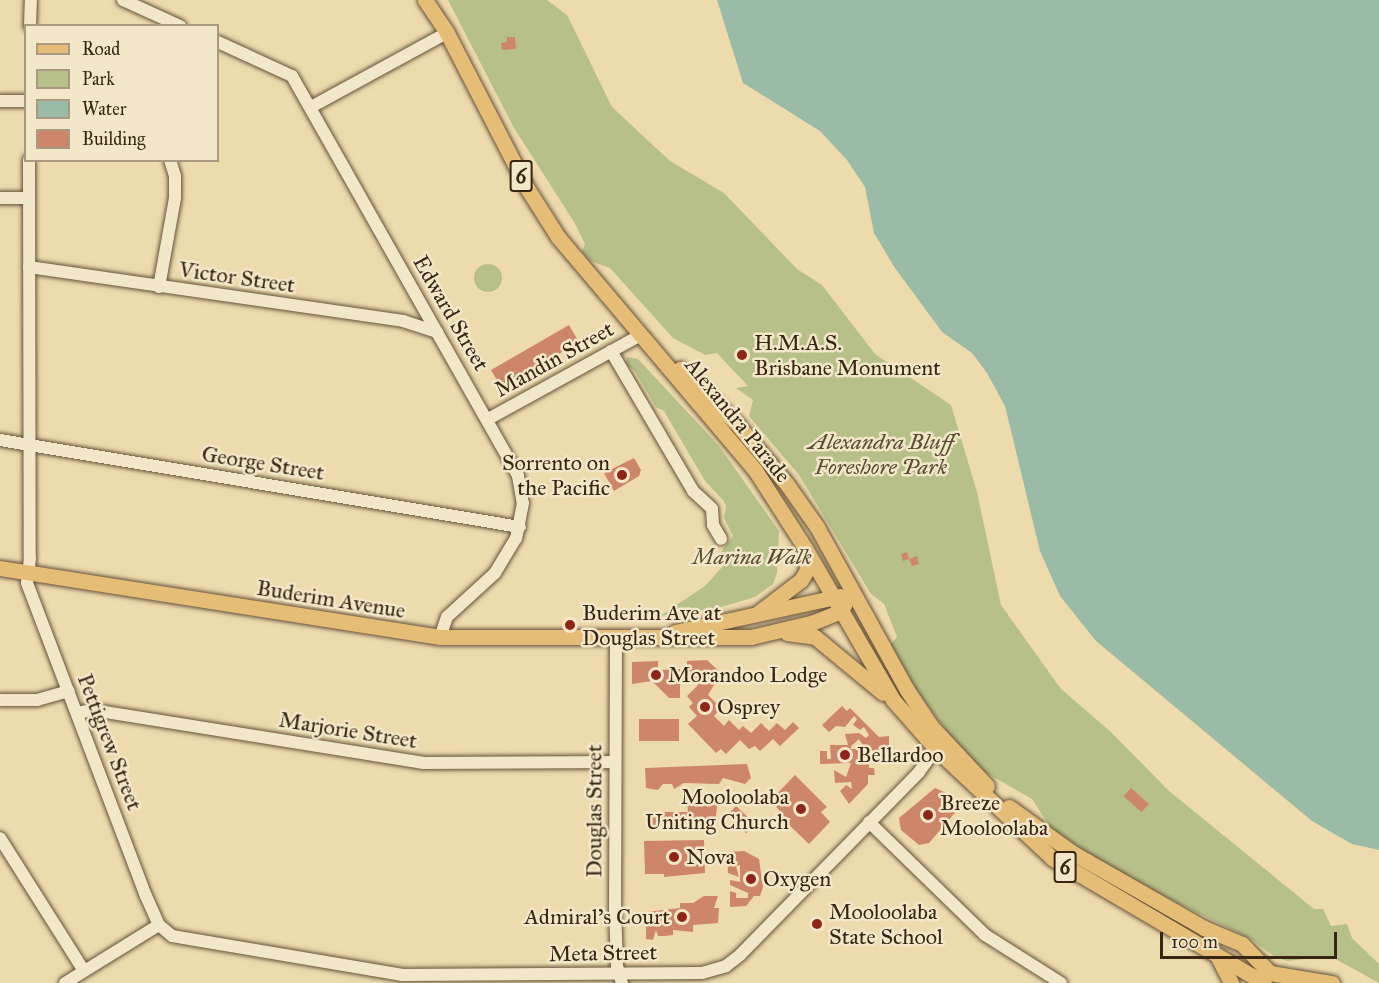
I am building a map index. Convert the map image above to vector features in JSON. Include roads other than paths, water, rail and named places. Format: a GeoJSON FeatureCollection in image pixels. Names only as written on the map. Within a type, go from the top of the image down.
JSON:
{"type":"FeatureCollection","features":[{"type":"Feature","properties":{"kind":"main road","name":"Alexandra Parade"},"geometry":{"type":"LineString","coordinates":[[425,0],[447,33],[540,211],[584,272],[754,470],[805,548],[836,605]]}},
{"type":"Feature","properties":{"kind":"main road","name":"Alexandra Parade"},"geometry":{"type":"LineString","coordinates":[[641,336],[736,423],[786,483],[817,527],[853,593]]}},
{"type":"Feature","properties":{"kind":"main road"},"geometry":{"type":"LineString","coordinates":[[754,617],[805,575],[805,548]]}},
{"type":"Feature","properties":{"kind":"main road","name":"Buderim Avenue"},"geometry":{"type":"LineString","coordinates":[[0,568],[440,637],[718,639],[777,632],[836,605]]}},
{"type":"Feature","properties":{"kind":"main road"},"geometry":{"type":"LineString","coordinates":[[836,605],[853,593]]}},
{"type":"Feature","properties":{"kind":"main road","name":"6"},"geometry":{"type":"LineString","coordinates":[[853,593],[931,726],[990,789],[1037,830],[1211,932],[1237,954],[1245,977]]}},
{"type":"Feature","properties":{"kind":"main road","name":"6"},"geometry":{"type":"LineString","coordinates":[[836,605],[893,700],[936,749],[1052,858],[1216,955],[1245,977]]}},
{"type":"Feature","properties":{"kind":"main road","name":"Buderim Avenue"},"geometry":{"type":"LineString","coordinates":[[658,637],[754,617],[836,605]]}},
{"type":"Feature","properties":{"kind":"main road"},"geometry":{"type":"LineString","coordinates":[[777,632],[815,637],[893,700]]}},
{"type":"Feature","properties":{"kind":"main road"},"geometry":{"type":"LineString","coordinates":[[1211,932],[1242,944],[1275,975],[1326,981]]}},
{"type":"Feature","properties":{"kind":"main road"},"geometry":{"type":"LineString","coordinates":[[1216,955],[1225,964],[1231,983]]}},
{"type":"Feature","properties":{"kind":"main road"},"geometry":{"type":"LineString","coordinates":[[1245,977],[1264,983]]}},
{"type":"Feature","properties":{"kind":"main road"},"geometry":{"type":"LineString","coordinates":[[1302,983],[1326,981]]}},
{"type":"Feature","properties":{"kind":"street"},"geometry":{"type":"LineString","coordinates":[[30,24],[31,0]]}},
{"type":"Feature","properties":{"kind":"street"},"geometry":{"type":"LineString","coordinates":[[123,0],[176,24]]}},
{"type":"Feature","properties":{"kind":"street"},"geometry":{"type":"LineString","coordinates":[[311,107],[447,33]]}},
{"type":"Feature","properties":{"kind":"street","name":"Edward Street"},"geometry":{"type":"LineString","coordinates":[[219,42],[292,76],[488,419],[518,476],[523,502],[520,527],[502,564],[453,609],[440,637]]}},
{"type":"Feature","properties":{"kind":"street"},"geometry":{"type":"LineString","coordinates":[[0,101],[24,101]]}},
{"type":"Feature","properties":{"kind":"street","name":"Pettigrew Street"},"geometry":{"type":"LineString","coordinates":[[29,162],[27,583],[159,925]]}},
{"type":"Feature","properties":{"kind":"street"},"geometry":{"type":"LineString","coordinates":[[159,287],[175,198],[176,176],[171,162]]}},
{"type":"Feature","properties":{"kind":"street"},"geometry":{"type":"LineString","coordinates":[[0,198],[29,198]]}},
{"type":"Feature","properties":{"kind":"street","name":"Victor Street"},"geometry":{"type":"LineString","coordinates":[[29,267],[403,321],[438,332]]}},
{"type":"Feature","properties":{"kind":"street","name":"Mandin Street"},"geometry":{"type":"LineString","coordinates":[[488,419],[641,336]]}},
{"type":"Feature","properties":{"kind":"street"},"geometry":{"type":"LineString","coordinates":[[611,351],[693,491],[712,509],[713,525],[721,538]]}},
{"type":"Feature","properties":{"kind":"street","name":"George Street"},"geometry":{"type":"LineString","coordinates":[[0,440],[520,527]]}},
{"type":"Feature","properties":{"kind":"street","name":"Douglas Street"},"geometry":{"type":"LineString","coordinates":[[615,637],[615,907],[617,966],[622,979]]}},
{"type":"Feature","properties":{"kind":"street"},"geometry":{"type":"LineString","coordinates":[[0,700],[37,700],[69,691]]}},
{"type":"Feature","properties":{"kind":"street","name":"Marjorie Street"},"geometry":{"type":"LineString","coordinates":[[77,713],[93,710],[423,763],[614,762]]}},
{"type":"Feature","properties":{"kind":"street"},"geometry":{"type":"LineString","coordinates":[[931,726],[936,749]]}},
{"type":"Feature","properties":{"kind":"street","name":"Meta Street"},"geometry":{"type":"LineString","coordinates":[[159,925],[172,936],[190,941],[403,975],[622,979],[702,973],[726,966],[919,772],[936,749]]}},
{"type":"Feature","properties":{"kind":"street"},"geometry":{"type":"LineString","coordinates":[[869,822],[985,935],[1061,983]]}},
{"type":"Feature","properties":{"kind":"street"},"geometry":{"type":"LineString","coordinates":[[0,838],[84,971]]}},
{"type":"Feature","properties":{"kind":"street"},"geometry":{"type":"LineString","coordinates":[[70,982],[159,925]]}},
{"type":"Feature","properties":{"kind":"water"},"geometry":{"type":"Polygon","coordinates":[[[717,0],[1379,0],[1379,850],[1352,844],[1312,821],[1096,641],[1060,596],[1040,551],[1005,406],[987,373],[972,353],[942,332],[895,268],[874,233],[865,187],[847,160],[820,131],[743,83],[717,0]]]}},
{"type":"Feature","properties":{"kind":"place","name":"H.M.A.S. Brisbane Monument"},"geometry":{"type":"Point","coordinates":[742,355]}},
{"type":"Feature","properties":{"kind":"place","name":"Sorrento on the Pacific"},"geometry":{"type":"Point","coordinates":[622,475]}},
{"type":"Feature","properties":{"kind":"place","name":"Buderim Ave at Douglas Street"},"geometry":{"type":"Point","coordinates":[570,625]}},
{"type":"Feature","properties":{"kind":"place","name":"Morandoo Lodge"},"geometry":{"type":"Point","coordinates":[656,675]}},
{"type":"Feature","properties":{"kind":"place","name":"Osprey"},"geometry":{"type":"Point","coordinates":[705,707]}},
{"type":"Feature","properties":{"kind":"place","name":"Bellardoo"},"geometry":{"type":"Point","coordinates":[845,755]}},
{"type":"Feature","properties":{"kind":"place","name":"Mooloolaba Uniting Church"},"geometry":{"type":"Point","coordinates":[801,809]}},
{"type":"Feature","properties":{"kind":"place","name":"Breeze Mooloolaba"},"geometry":{"type":"Point","coordinates":[928,815]}},
{"type":"Feature","properties":{"kind":"place","name":"Nova"},"geometry":{"type":"Point","coordinates":[674,857]}},
{"type":"Feature","properties":{"kind":"place","name":"Oxygen"},"geometry":{"type":"Point","coordinates":[751,879]}},
{"type":"Feature","properties":{"kind":"place","name":"Admiral's Court"},"geometry":{"type":"Point","coordinates":[682,917]}},
{"type":"Feature","properties":{"kind":"place","name":"Mooloolaba State School"},"geometry":{"type":"Point","coordinates":[817,924]}},
{"type":"Feature","properties":{"kind":"park label","name":"Alexandra Bluff Foreshore Park"},"geometry":{"type":"Point","coordinates":[881,454]}},
{"type":"Feature","properties":{"kind":"park label","name":"Marina Walk"},"geometry":{"type":"Point","coordinates":[752,557]}}]}
